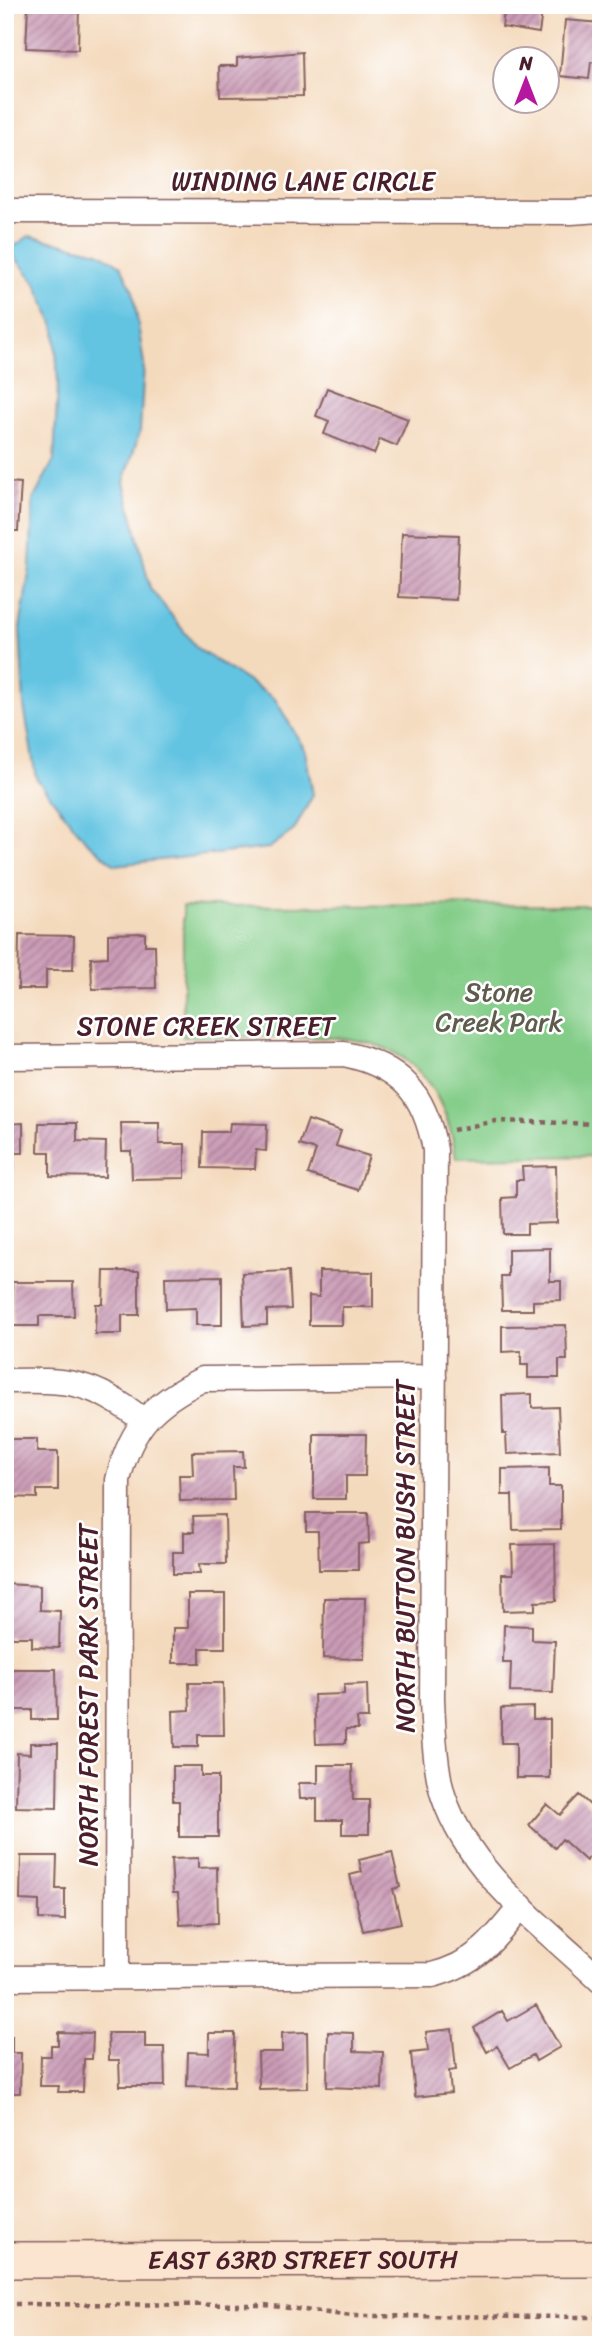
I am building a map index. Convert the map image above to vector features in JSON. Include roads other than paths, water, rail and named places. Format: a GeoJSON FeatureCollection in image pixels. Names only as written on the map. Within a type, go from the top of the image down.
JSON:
{"type":"FeatureCollection","features":[{"type":"Feature","properties":{"kind":"main road","name":"EAST 63RD STREET SOUTH"},"geometry":{"type":"LineString","coordinates":[[5,2260],[601,2259]]}},
{"type":"Feature","properties":{"kind":"street","name":"WINDING LANE CIRCLE"},"geometry":{"type":"LineString","coordinates":[[5,211],[601,210]]}},
{"type":"Feature","properties":{"kind":"street","name":"STONE CREEK STREET"},"geometry":{"type":"LineString","coordinates":[[5,1057],[344,1054],[365,1058],[386,1067],[401,1079]]}},
{"type":"Feature","properties":{"kind":"street","name":"NORTH BUTTON BUSH STREET"},"geometry":{"type":"LineString","coordinates":[[401,1079],[418,1096],[435,1150],[432,1699],[443,1794],[463,1839],[493,1880],[601,1981]]}},
{"type":"Feature","properties":{"kind":"street"},"geometry":{"type":"LineString","coordinates":[[5,1381],[62,1381],[89,1387],[114,1398],[143,1420],[177,1392],[203,1379],[434,1377]]}},
{"type":"Feature","properties":{"kind":"street","name":"NORTH FOREST PARK STREET"},"geometry":{"type":"LineString","coordinates":[[117,1976],[118,1480],[124,1455],[143,1420]]}},
{"type":"Feature","properties":{"kind":"street"},"geometry":{"type":"LineString","coordinates":[[5,1978],[432,1975],[464,1965],[481,1951],[521,1906]]}},
{"type":"Feature","properties":{"kind":"water"},"geometry":{"type":"Polygon","coordinates":[[[29,236],[99,252],[121,266],[133,291],[144,364],[140,431],[124,482],[150,588],[198,649],[275,699],[305,750],[313,795],[294,830],[269,848],[115,865],[86,841],[36,778],[24,706],[20,628],[30,568],[33,500],[54,460],[58,383],[55,328],[36,283],[9,250],[29,236]]]}},
{"type":"Feature","properties":{"kind":"park label","name":"Stone Creek Park"},"geometry":{"type":"Point","coordinates":[499,1007]}}]}
